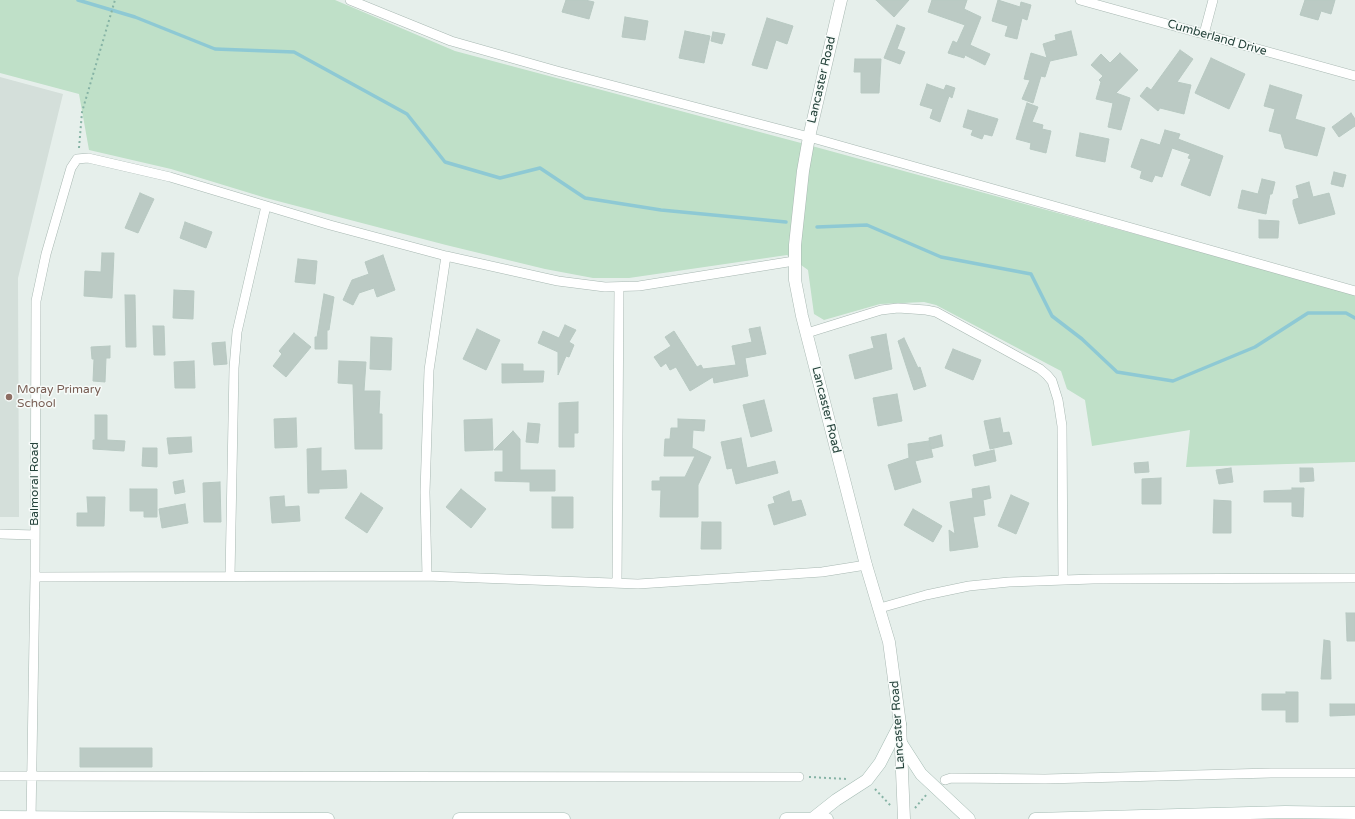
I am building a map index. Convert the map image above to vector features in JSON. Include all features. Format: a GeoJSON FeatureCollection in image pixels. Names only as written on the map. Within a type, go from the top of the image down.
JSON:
{"type":"FeatureCollection","features":[{"type":"Feature","properties":{"kind":"main road","name":"Lancaster Road"},"geometry":{"type":"LineString","coordinates":[[841,0],[809,137],[798,209],[794,261],[798,298],[806,333],[866,565],[880,608],[891,655],[900,724],[904,819]]}},
{"type":"Feature","properties":{"kind":"main road"},"geometry":{"type":"LineString","coordinates":[[812,819],[836,800],[867,780],[880,763],[900,724]]}},
{"type":"Feature","properties":{"kind":"main road"},"geometry":{"type":"LineString","coordinates":[[901,743],[921,774],[969,819]]}},
{"type":"Feature","properties":{"kind":"main road"},"geometry":{"type":"LineString","coordinates":[[1036,819],[1271,813],[1355,813]]}},
{"type":"Feature","properties":{"kind":"main road"},"geometry":{"type":"LineString","coordinates":[[0,817],[328,819]]}},
{"type":"Feature","properties":{"kind":"main road"},"geometry":{"type":"LineString","coordinates":[[459,819],[564,819]]}},
{"type":"Feature","properties":{"kind":"main road"},"geometry":{"type":"LineString","coordinates":[[786,819],[827,819]]}},
{"type":"Feature","properties":{"kind":"street"},"geometry":{"type":"LineString","coordinates":[[350,0],[451,41],[557,71],[809,137],[1355,291]]}},
{"type":"Feature","properties":{"kind":"street","name":"Cumberland Drive"},"geometry":{"type":"LineString","coordinates":[[1080,0],[1355,76]]}},
{"type":"Feature","properties":{"kind":"street"},"geometry":{"type":"LineString","coordinates":[[1204,34],[1213,0]]}},
{"type":"Feature","properties":{"kind":"street"},"geometry":{"type":"LineString","coordinates":[[77,159],[88,158],[170,177],[266,206],[446,256],[558,281],[619,287],[794,261]]}},
{"type":"Feature","properties":{"kind":"street","name":"Balmoral Road"},"geometry":{"type":"LineString","coordinates":[[31,818],[35,577],[37,291],[71,168],[77,159]]}},
{"type":"Feature","properties":{"kind":"street"},"geometry":{"type":"LineString","coordinates":[[230,576],[234,368],[237,332],[266,206]]}},
{"type":"Feature","properties":{"kind":"street"},"geometry":{"type":"LineString","coordinates":[[426,576],[424,492],[429,370],[434,327],[446,256]]}},
{"type":"Feature","properties":{"kind":"street"},"geometry":{"type":"LineString","coordinates":[[617,583],[619,287]]}},
{"type":"Feature","properties":{"kind":"street"},"geometry":{"type":"LineString","coordinates":[[806,333],[881,310],[898,308],[926,310],[936,312],[1040,369],[1047,375],[1052,381],[1058,400],[1062,426],[1063,580]]}},
{"type":"Feature","properties":{"kind":"street"},"geometry":{"type":"LineString","coordinates":[[0,534],[35,535]]}},
{"type":"Feature","properties":{"kind":"street"},"geometry":{"type":"LineString","coordinates":[[35,577],[426,576],[638,584],[814,573],[866,565]]}},
{"type":"Feature","properties":{"kind":"street"},"geometry":{"type":"LineString","coordinates":[[880,608],[926,595],[969,586],[1009,582],[1063,580],[1355,578]]}},
{"type":"Feature","properties":{"kind":"street"},"geometry":{"type":"LineString","coordinates":[[945,780],[951,778],[1045,779],[1271,773],[1355,773]]}},
{"type":"Feature","properties":{"kind":"street"},"geometry":{"type":"LineString","coordinates":[[0,776],[799,777]]}},
{"type":"Feature","properties":{"kind":"path"},"geometry":{"type":"LineString","coordinates":[[77,159],[82,112],[115,0]]}},
{"type":"Feature","properties":{"kind":"path"},"geometry":{"type":"LineString","coordinates":[[915,808],[934,786]]}},
{"type":"Feature","properties":{"kind":"shaded area","name":"Moray Primary School"},"geometry":{"type":"Polygon","coordinates":[[[0,77],[63,94],[18,278],[19,517],[0,517],[0,77]]]}},
{"type":"Feature","properties":{"kind":"green space"},"geometry":{"type":"Polygon","coordinates":[[[0,0],[335,0],[455,51],[801,143],[1355,294],[1355,462],[1186,467],[1190,430],[1092,446],[1085,400],[1067,389],[1061,371],[936,305],[924,302],[880,304],[824,320],[814,314],[808,270],[787,255],[629,278],[593,278],[545,269],[446,245],[266,198],[171,169],[89,150],[79,94],[0,73],[0,0]]]}},
{"type":"Feature","properties":{"kind":"building"},"geometry":{"type":"Polygon","coordinates":[[[566,0],[585,0],[594,2],[589,19],[562,12],[566,0]]]}},
{"type":"Feature","properties":{"kind":"building"},"geometry":{"type":"Polygon","coordinates":[[[876,0],[909,0],[894,17],[876,0]]]}},
{"type":"Feature","properties":{"kind":"building"},"geometry":{"type":"Polygon","coordinates":[[[932,0],[967,0],[964,9],[981,17],[970,45],[990,54],[985,65],[965,55],[964,58],[948,53],[953,41],[957,43],[965,25],[928,12],[932,0]]]}},
{"type":"Feature","properties":{"kind":"building"},"geometry":{"type":"Polygon","coordinates":[[[998,0],[1020,7],[1021,2],[1031,5],[1027,20],[1022,18],[1017,39],[1005,36],[1008,26],[992,21],[998,0]]]}},
{"type":"Feature","properties":{"kind":"building"},"geometry":{"type":"Polygon","coordinates":[[[1305,0],[1335,0],[1331,14],[1321,11],[1318,20],[1300,15],[1305,0]]]}},
{"type":"Feature","properties":{"kind":"building"},"geometry":{"type":"Polygon","coordinates":[[[625,17],[648,21],[645,40],[622,37],[625,17]]]}},
{"type":"Feature","properties":{"kind":"building"},"geometry":{"type":"Polygon","coordinates":[[[767,18],[793,26],[787,44],[776,40],[767,69],[752,65],[767,18]]]}},
{"type":"Feature","properties":{"kind":"building"},"geometry":{"type":"Polygon","coordinates":[[[897,25],[905,28],[897,49],[905,52],[900,64],[884,58],[897,25]]]}},
{"type":"Feature","properties":{"kind":"building"},"geometry":{"type":"Polygon","coordinates":[[[685,31],[710,36],[704,63],[679,58],[685,31]]]}},
{"type":"Feature","properties":{"kind":"building"},"geometry":{"type":"Polygon","coordinates":[[[1071,31],[1077,55],[1050,61],[1045,77],[1041,76],[1033,103],[1022,99],[1030,80],[1024,79],[1031,53],[1047,58],[1043,44],[1056,40],[1055,35],[1071,31]]]}},
{"type":"Feature","properties":{"kind":"building"},"geometry":{"type":"Polygon","coordinates":[[[713,32],[725,34],[722,44],[711,41],[713,32]]]}},
{"type":"Feature","properties":{"kind":"building"},"geometry":{"type":"Polygon","coordinates":[[[1180,50],[1193,59],[1177,82],[1191,85],[1184,114],[1160,108],[1158,111],[1140,96],[1147,87],[1151,90],[1180,50]]]}},
{"type":"Feature","properties":{"kind":"building"},"geometry":{"type":"Polygon","coordinates":[[[1120,53],[1138,70],[1116,93],[1130,98],[1121,130],[1108,127],[1113,103],[1096,99],[1101,82],[1099,80],[1103,76],[1091,65],[1101,54],[1110,63],[1120,53]]]}},
{"type":"Feature","properties":{"kind":"building"},"geometry":{"type":"Polygon","coordinates":[[[1211,58],[1245,74],[1229,109],[1195,93],[1211,58]]]}},
{"type":"Feature","properties":{"kind":"building"},"geometry":{"type":"Polygon","coordinates":[[[855,59],[881,59],[879,93],[861,93],[861,72],[854,72],[855,59]]]}},
{"type":"Feature","properties":{"kind":"building"},"geometry":{"type":"Polygon","coordinates":[[[927,84],[944,90],[946,85],[955,88],[952,98],[949,96],[940,122],[930,118],[933,109],[920,105],[927,84]]]}},
{"type":"Feature","properties":{"kind":"building"},"geometry":{"type":"Polygon","coordinates":[[[1270,85],[1302,95],[1295,119],[1325,128],[1317,156],[1285,148],[1281,134],[1269,131],[1275,109],[1264,106],[1270,85]]]}},
{"type":"Feature","properties":{"kind":"building"},"geometry":{"type":"Polygon","coordinates":[[[1027,103],[1038,107],[1032,122],[1043,125],[1042,129],[1051,131],[1046,153],[1030,149],[1031,143],[1016,139],[1027,103]]]}},
{"type":"Feature","properties":{"kind":"building"},"geometry":{"type":"Polygon","coordinates":[[[968,110],[998,119],[992,136],[984,134],[982,139],[971,135],[973,130],[963,127],[968,110]]]}},
{"type":"Feature","properties":{"kind":"building"},"geometry":{"type":"Polygon","coordinates":[[[1351,113],[1355,119],[1355,126],[1339,137],[1332,127],[1351,113]]]}},
{"type":"Feature","properties":{"kind":"building"},"geometry":{"type":"Polygon","coordinates":[[[1165,130],[1180,134],[1178,139],[1223,156],[1210,196],[1181,185],[1191,159],[1188,158],[1190,154],[1172,148],[1162,177],[1155,175],[1152,182],[1140,178],[1142,171],[1131,167],[1141,139],[1160,145],[1165,130]]]}},
{"type":"Feature","properties":{"kind":"building"},"geometry":{"type":"Polygon","coordinates":[[[1080,133],[1109,139],[1105,162],[1076,156],[1080,133]]]}},
{"type":"Feature","properties":{"kind":"building"},"geometry":{"type":"Polygon","coordinates":[[[1334,172],[1346,175],[1343,187],[1331,184],[1334,172]]]}},
{"type":"Feature","properties":{"kind":"building"},"geometry":{"type":"Polygon","coordinates":[[[1262,179],[1275,182],[1272,194],[1270,194],[1266,214],[1238,208],[1242,190],[1258,194],[1262,179]]]}},
{"type":"Feature","properties":{"kind":"building"},"geometry":{"type":"Polygon","coordinates":[[[1309,182],[1313,197],[1329,193],[1335,214],[1299,224],[1293,204],[1293,200],[1299,198],[1296,186],[1309,182]]]}},
{"type":"Feature","properties":{"kind":"building"},"geometry":{"type":"Polygon","coordinates":[[[140,193],[154,199],[138,233],[125,228],[140,193]]]}},
{"type":"Feature","properties":{"kind":"building"},"geometry":{"type":"Polygon","coordinates":[[[1259,220],[1279,221],[1278,238],[1259,238],[1259,220]]]}},
{"type":"Feature","properties":{"kind":"building"},"geometry":{"type":"Polygon","coordinates":[[[185,222],[212,232],[206,248],[180,238],[185,222]]]}},
{"type":"Feature","properties":{"kind":"building"},"geometry":{"type":"Polygon","coordinates":[[[102,253],[114,253],[112,298],[84,296],[85,271],[101,272],[102,253]]]}},
{"type":"Feature","properties":{"kind":"building"},"geometry":{"type":"Polygon","coordinates":[[[383,255],[395,290],[377,297],[374,288],[359,293],[353,305],[343,300],[352,280],[369,274],[365,262],[383,255]]]}},
{"type":"Feature","properties":{"kind":"building"},"geometry":{"type":"Polygon","coordinates":[[[298,259],[317,261],[315,284],[295,282],[298,259]]]}},
{"type":"Feature","properties":{"kind":"building"},"geometry":{"type":"Polygon","coordinates":[[[174,290],[194,291],[193,319],[173,318],[174,290]]]}},
{"type":"Feature","properties":{"kind":"building"},"geometry":{"type":"Polygon","coordinates":[[[324,294],[334,297],[329,330],[327,330],[327,349],[315,349],[315,337],[317,337],[324,294]]]}},
{"type":"Feature","properties":{"kind":"building"},"geometry":{"type":"Polygon","coordinates":[[[125,295],[135,295],[136,347],[126,347],[125,295]]]}},
{"type":"Feature","properties":{"kind":"building"},"geometry":{"type":"Polygon","coordinates":[[[565,325],[576,330],[569,342],[574,345],[569,357],[566,356],[558,375],[558,352],[538,343],[543,331],[559,338],[565,325]]]}},
{"type":"Feature","properties":{"kind":"building"},"geometry":{"type":"Polygon","coordinates":[[[153,326],[164,326],[165,355],[154,355],[153,326]]]}},
{"type":"Feature","properties":{"kind":"building"},"geometry":{"type":"Polygon","coordinates":[[[760,327],[766,354],[745,358],[748,376],[714,383],[713,377],[690,391],[676,367],[670,370],[666,363],[661,367],[654,357],[671,346],[665,337],[674,331],[697,367],[701,365],[703,369],[736,365],[732,346],[752,342],[749,329],[760,327]]]}},
{"type":"Feature","properties":{"kind":"building"},"geometry":{"type":"Polygon","coordinates":[[[477,329],[500,340],[486,370],[463,359],[477,329]]]}},
{"type":"Feature","properties":{"kind":"building"},"geometry":{"type":"Polygon","coordinates":[[[294,333],[311,347],[286,377],[273,366],[282,354],[279,351],[294,333]]]}},
{"type":"Feature","properties":{"kind":"building"},"geometry":{"type":"Polygon","coordinates":[[[886,334],[892,369],[855,379],[849,355],[874,348],[871,337],[886,334]]]}},
{"type":"Feature","properties":{"kind":"building"},"geometry":{"type":"Polygon","coordinates":[[[371,337],[392,338],[391,370],[370,369],[371,337]]]}},
{"type":"Feature","properties":{"kind":"building"},"geometry":{"type":"Polygon","coordinates":[[[904,338],[918,368],[920,367],[926,386],[914,390],[898,341],[904,338]]]}},
{"type":"Feature","properties":{"kind":"building"},"geometry":{"type":"Polygon","coordinates":[[[225,342],[227,364],[214,365],[212,343],[225,342]]]}},
{"type":"Feature","properties":{"kind":"building"},"geometry":{"type":"Polygon","coordinates":[[[110,346],[110,358],[106,358],[105,382],[93,381],[94,359],[92,359],[91,347],[110,346]]]}},
{"type":"Feature","properties":{"kind":"building"},"geometry":{"type":"Polygon","coordinates":[[[953,349],[981,360],[973,380],[945,368],[953,349]]]}},
{"type":"Feature","properties":{"kind":"building"},"geometry":{"type":"Polygon","coordinates":[[[194,361],[195,388],[175,388],[174,362],[194,361]]]}},
{"type":"Feature","properties":{"kind":"building"},"geometry":{"type":"Polygon","coordinates":[[[339,361],[366,362],[364,391],[380,391],[379,414],[382,414],[382,449],[355,449],[353,384],[338,383],[339,361]]]}},
{"type":"Feature","properties":{"kind":"building"},"geometry":{"type":"Polygon","coordinates":[[[502,364],[523,364],[523,371],[544,371],[543,382],[502,383],[502,364]]]}},
{"type":"Feature","properties":{"kind":"building"},"geometry":{"type":"Polygon","coordinates":[[[897,394],[902,421],[878,426],[873,398],[897,394]]]}},
{"type":"Feature","properties":{"kind":"building"},"geometry":{"type":"Polygon","coordinates":[[[764,400],[772,431],[751,437],[743,405],[764,400]]]}},
{"type":"Feature","properties":{"kind":"building"},"geometry":{"type":"Polygon","coordinates":[[[578,402],[578,433],[574,433],[574,447],[559,447],[559,403],[578,402]]]}},
{"type":"Feature","properties":{"kind":"building"},"geometry":{"type":"Polygon","coordinates":[[[95,415],[107,415],[107,440],[125,441],[124,451],[93,449],[93,440],[95,440],[95,415]]]}},
{"type":"Feature","properties":{"kind":"building"},"geometry":{"type":"Polygon","coordinates":[[[296,418],[297,447],[275,448],[274,419],[296,418]]]}},
{"type":"Feature","properties":{"kind":"building"},"geometry":{"type":"Polygon","coordinates":[[[1000,418],[1003,433],[1009,432],[1012,444],[990,449],[984,421],[1000,418]]]}},
{"type":"Feature","properties":{"kind":"building"},"geometry":{"type":"Polygon","coordinates":[[[492,419],[493,450],[465,451],[464,420],[492,419]]]}},
{"type":"Feature","properties":{"kind":"building"},"geometry":{"type":"Polygon","coordinates":[[[678,419],[705,420],[704,431],[693,430],[692,448],[711,457],[698,485],[698,517],[660,517],[661,490],[652,490],[652,481],[660,481],[660,477],[685,477],[695,456],[664,456],[665,439],[670,439],[671,428],[678,428],[678,419]]]}},
{"type":"Feature","properties":{"kind":"building"},"geometry":{"type":"Polygon","coordinates":[[[528,423],[540,424],[538,443],[526,442],[528,423]]]}},
{"type":"Feature","properties":{"kind":"building"},"geometry":{"type":"Polygon","coordinates":[[[513,431],[520,439],[520,470],[555,470],[555,491],[530,491],[530,482],[495,481],[495,472],[503,472],[503,450],[494,450],[513,431]]]}},
{"type":"Feature","properties":{"kind":"building"},"geometry":{"type":"Polygon","coordinates":[[[941,435],[943,446],[931,449],[929,438],[941,435]]]}},
{"type":"Feature","properties":{"kind":"building"},"geometry":{"type":"Polygon","coordinates":[[[191,437],[192,452],[169,454],[167,438],[191,437]]]}},
{"type":"Feature","properties":{"kind":"building"},"geometry":{"type":"Polygon","coordinates":[[[741,438],[747,468],[775,461],[778,473],[736,484],[732,468],[727,469],[721,442],[741,438]]]}},
{"type":"Feature","properties":{"kind":"building"},"geometry":{"type":"Polygon","coordinates":[[[929,441],[933,457],[915,461],[921,482],[895,490],[888,465],[909,458],[908,444],[929,441]]]}},
{"type":"Feature","properties":{"kind":"building"},"geometry":{"type":"Polygon","coordinates":[[[143,448],[157,448],[157,467],[142,466],[143,448]]]}},
{"type":"Feature","properties":{"kind":"building"},"geometry":{"type":"Polygon","coordinates":[[[321,448],[321,471],[346,470],[347,488],[319,489],[319,493],[308,493],[307,449],[321,448]]]}},
{"type":"Feature","properties":{"kind":"building"},"geometry":{"type":"Polygon","coordinates":[[[994,450],[996,461],[975,466],[973,455],[994,450]]]}},
{"type":"Feature","properties":{"kind":"building"},"geometry":{"type":"Polygon","coordinates":[[[1148,462],[1149,472],[1135,473],[1134,463],[1148,462]]]}},
{"type":"Feature","properties":{"kind":"building"},"geometry":{"type":"Polygon","coordinates":[[[1231,468],[1233,482],[1219,484],[1216,470],[1231,468]]]}},
{"type":"Feature","properties":{"kind":"building"},"geometry":{"type":"Polygon","coordinates":[[[1300,468],[1313,468],[1314,481],[1300,482],[1300,468]]]}},
{"type":"Feature","properties":{"kind":"building"},"geometry":{"type":"Polygon","coordinates":[[[1161,478],[1161,504],[1142,504],[1142,479],[1161,478]]]}},
{"type":"Feature","properties":{"kind":"building"},"geometry":{"type":"Polygon","coordinates":[[[183,480],[185,492],[175,494],[173,482],[183,480]]]}},
{"type":"Feature","properties":{"kind":"building"},"geometry":{"type":"Polygon","coordinates":[[[220,482],[221,522],[204,522],[203,483],[220,482]]]}},
{"type":"Feature","properties":{"kind":"building"},"geometry":{"type":"Polygon","coordinates":[[[989,486],[991,498],[983,500],[985,515],[973,517],[978,547],[950,551],[949,530],[955,534],[950,502],[973,498],[972,489],[989,486]]]}},
{"type":"Feature","properties":{"kind":"building"},"geometry":{"type":"Polygon","coordinates":[[[1292,488],[1304,488],[1303,517],[1292,516],[1292,502],[1264,502],[1264,491],[1292,490],[1292,488]]]}},
{"type":"Feature","properties":{"kind":"building"},"geometry":{"type":"Polygon","coordinates":[[[130,489],[157,489],[157,517],[144,517],[144,511],[130,511],[130,489]]]}},
{"type":"Feature","properties":{"kind":"building"},"geometry":{"type":"Polygon","coordinates":[[[461,489],[486,509],[471,528],[446,507],[461,489]]]}},
{"type":"Feature","properties":{"kind":"building"},"geometry":{"type":"Polygon","coordinates":[[[789,491],[792,502],[801,500],[806,515],[774,525],[768,505],[775,503],[773,497],[789,491]]]}},
{"type":"Feature","properties":{"kind":"building"},"geometry":{"type":"Polygon","coordinates":[[[361,493],[383,508],[367,533],[345,518],[361,493]]]}},
{"type":"Feature","properties":{"kind":"building"},"geometry":{"type":"Polygon","coordinates":[[[1011,495],[1029,503],[1016,534],[998,526],[1011,495]]]}},
{"type":"Feature","properties":{"kind":"building"},"geometry":{"type":"Polygon","coordinates":[[[284,496],[285,507],[299,506],[300,521],[272,523],[270,497],[284,496]]]}},
{"type":"Feature","properties":{"kind":"building"},"geometry":{"type":"Polygon","coordinates":[[[87,497],[105,497],[104,526],[77,526],[77,513],[88,513],[87,497]]]}},
{"type":"Feature","properties":{"kind":"building"},"geometry":{"type":"Polygon","coordinates":[[[552,497],[573,497],[573,528],[552,528],[552,497]]]}},
{"type":"Feature","properties":{"kind":"building"},"geometry":{"type":"Polygon","coordinates":[[[1214,500],[1231,501],[1231,533],[1213,533],[1214,500]]]}},
{"type":"Feature","properties":{"kind":"building"},"geometry":{"type":"Polygon","coordinates":[[[185,504],[188,523],[162,528],[159,509],[185,504]]]}},
{"type":"Feature","properties":{"kind":"building"},"geometry":{"type":"Polygon","coordinates":[[[913,509],[942,526],[933,542],[904,525],[913,509]]]}},
{"type":"Feature","properties":{"kind":"building"},"geometry":{"type":"Polygon","coordinates":[[[702,522],[721,522],[721,549],[701,549],[702,522]]]}},
{"type":"Feature","properties":{"kind":"building"},"geometry":{"type":"Polygon","coordinates":[[[1346,613],[1355,613],[1355,641],[1347,641],[1346,613]]]}},
{"type":"Feature","properties":{"kind":"building"},"geometry":{"type":"Polygon","coordinates":[[[1324,640],[1330,641],[1331,679],[1321,679],[1324,640]]]}},
{"type":"Feature","properties":{"kind":"building"},"geometry":{"type":"Polygon","coordinates":[[[1286,692],[1298,692],[1298,722],[1286,722],[1286,710],[1262,710],[1262,694],[1286,694],[1286,692]]]}},
{"type":"Feature","properties":{"kind":"building"},"geometry":{"type":"Polygon","coordinates":[[[1330,704],[1355,704],[1355,715],[1330,716],[1330,704]]]}},
{"type":"Feature","properties":{"kind":"building"},"geometry":{"type":"Polygon","coordinates":[[[80,748],[152,748],[152,767],[80,767],[80,748]]]}},
{"type":"Feature","properties":{"kind":"waterway"},"geometry":{"type":"LineString","coordinates":[[78,0],[135,17],[215,49],[294,52],[407,114],[445,162],[500,178],[540,168],[585,198],[661,210],[786,222]]}},
{"type":"Feature","properties":{"kind":"waterway"},"geometry":{"type":"LineString","coordinates":[[817,227],[867,225],[941,257],[1031,274],[1052,316],[1082,339],[1117,372],[1173,381],[1255,347],[1308,313],[1346,313],[1355,318]]}},
{"type":"Feature","properties":{"kind":"place","name":"Moray Primary School"},"geometry":{"type":"Point","coordinates":[9,397]}}]}
